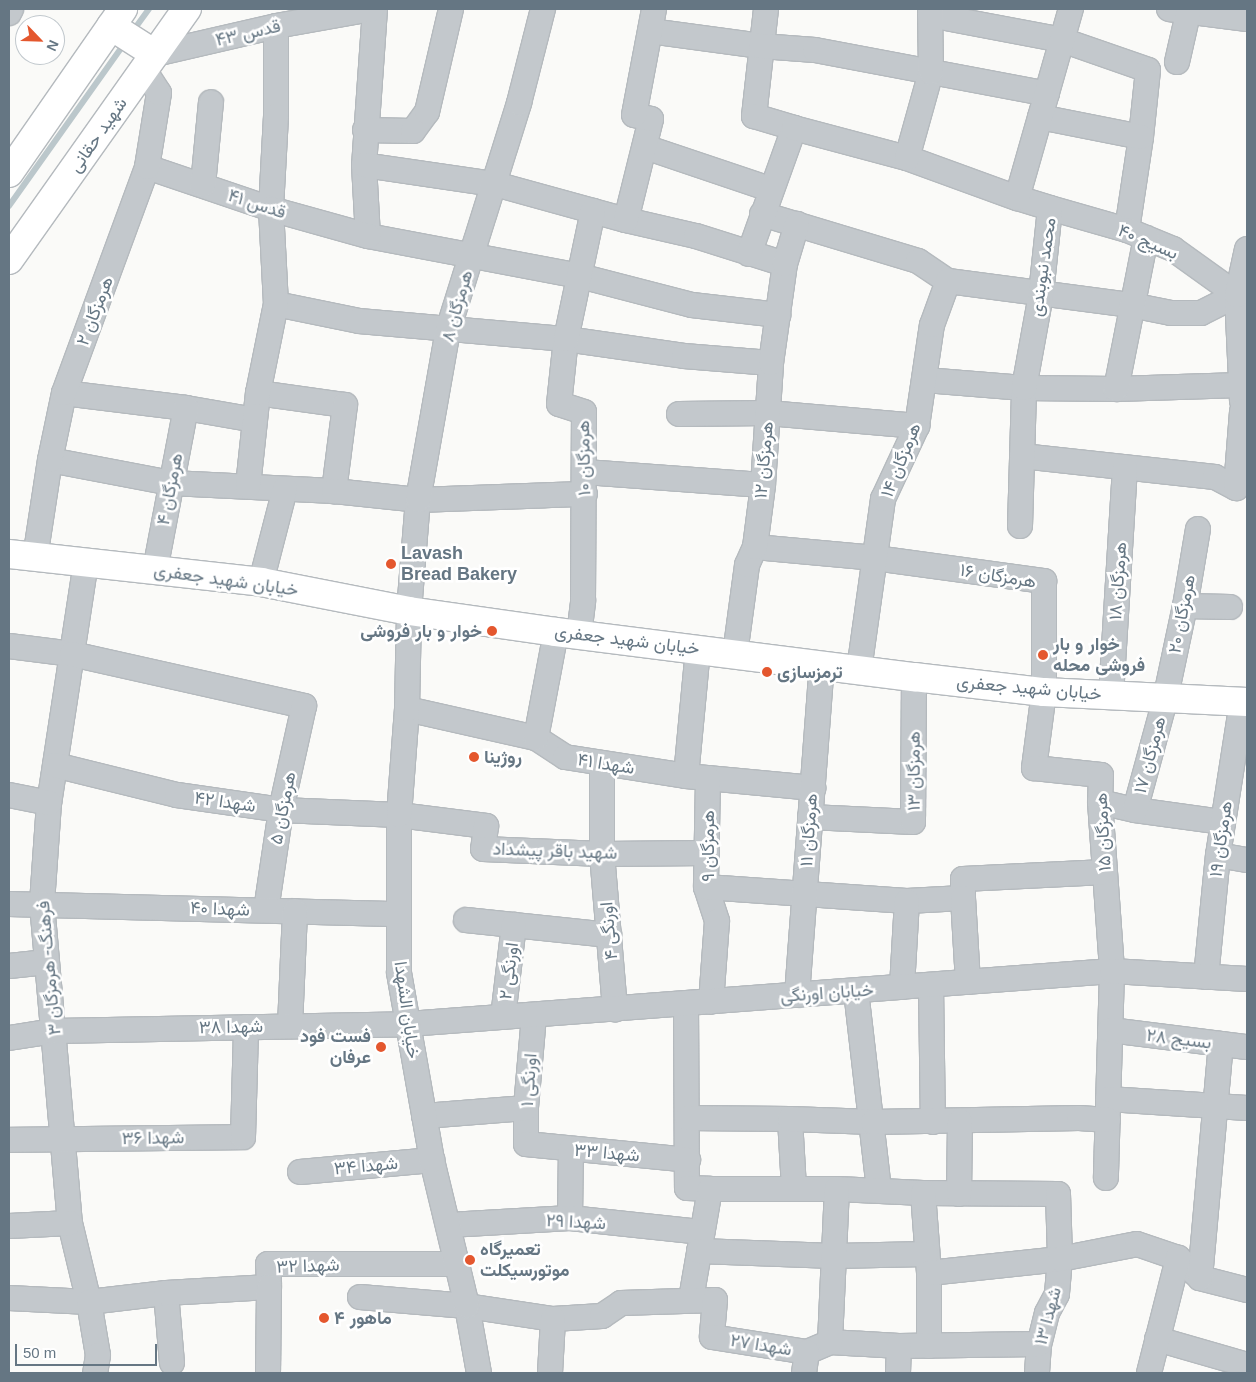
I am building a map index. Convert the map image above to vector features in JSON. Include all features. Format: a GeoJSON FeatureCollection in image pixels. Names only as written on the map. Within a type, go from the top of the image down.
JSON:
{"type":"FeatureCollection","features":[{"type":"Feature","properties":{"kind":"main road","name":"شهید حقانی"},"geometry":{"type":"LineString","coordinates":[[9,260],[187,9]]}},
{"type":"Feature","properties":{"kind":"main road"},"geometry":{"type":"LineString","coordinates":[[9,174],[118,17],[150,62]]}},
{"type":"Feature","properties":{"kind":"main road","name":"خیابان شهید جعفری"},"geometry":{"type":"LineString","coordinates":[[22,556],[261,582],[409,610],[568,633],[914,677],[1044,692],[1165,700],[1245,702]]}},
{"type":"Feature","properties":{"kind":"street","name":"قدس ۴۳"},"geometry":{"type":"LineString","coordinates":[[150,62],[276,26],[299,15],[371,9]]}},
{"type":"Feature","properties":{"kind":"street"},"geometry":{"type":"LineString","coordinates":[[368,236],[364,165],[365,130],[375,9]]}},
{"type":"Feature","properties":{"kind":"street"},"geometry":{"type":"LineString","coordinates":[[365,130],[413,131],[418,125],[426,112],[451,9]]}},
{"type":"Feature","properties":{"kind":"street","name":"هرمزگان ۸"},"geometry":{"type":"LineString","coordinates":[[409,610],[418,500],[448,330],[495,184],[544,9]]}},
{"type":"Feature","properties":{"kind":"street"},"geometry":{"type":"LineString","coordinates":[[761,46],[766,9]]}},
{"type":"Feature","properties":{"kind":"street"},"geometry":{"type":"LineString","coordinates":[[1017,198],[1071,9]]}},
{"type":"Feature","properties":{"kind":"street"},"geometry":{"type":"LineString","coordinates":[[1177,62],[1182,10],[1247,19]]}},
{"type":"Feature","properties":{"kind":"street"},"geometry":{"type":"LineString","coordinates":[[907,158],[931,72],[930,12],[1062,40],[1148,70],[1141,137],[1131,305],[1116,388]]}},
{"type":"Feature","properties":{"kind":"street"},"geometry":{"type":"LineString","coordinates":[[626,220],[651,119],[634,115],[652,20],[761,46],[815,50],[1046,94]]}},
{"type":"Feature","properties":{"kind":"street"},"geometry":{"type":"LineString","coordinates":[[248,486],[258,393],[276,304],[271,209],[276,116],[276,26]]}},
{"type":"Feature","properties":{"kind":"street","name":"محمد نبوبندی"},"geometry":{"type":"LineString","coordinates":[[761,46],[754,116],[907,158],[1050,208],[1041,294],[1024,388],[1020,526]]}},
{"type":"Feature","properties":{"kind":"street","name":"هرمزگان ۲"},"geometry":{"type":"LineString","coordinates":[[22,556],[50,460],[64,393],[147,167],[159,93],[150,62]]}},
{"type":"Feature","properties":{"kind":"street"},"geometry":{"type":"LineString","coordinates":[[203,185],[211,102]]}},
{"type":"Feature","properties":{"kind":"street"},"geometry":{"type":"LineString","coordinates":[[1040,117],[1141,137]]}},
{"type":"Feature","properties":{"kind":"street"},"geometry":{"type":"LineString","coordinates":[[749,254],[770,190],[794,128]]}},
{"type":"Feature","properties":{"kind":"street"},"geometry":{"type":"LineString","coordinates":[[645,146],[770,190]]}},
{"type":"Feature","properties":{"kind":"street"},"geometry":{"type":"LineString","coordinates":[[364,165],[495,184],[626,220],[696,236],[785,264]]}},
{"type":"Feature","properties":{"kind":"street","name":"قدس ۴۱"},"geometry":{"type":"LineString","coordinates":[[147,167],[271,209],[368,236],[580,276],[692,305],[778,315]]}},
{"type":"Feature","properties":{"kind":"street","name":"بسیج ۴۰"},"geometry":{"type":"LineString","coordinates":[[1050,208],[1136,234],[1172,249],[1242,296]]}},
{"type":"Feature","properties":{"kind":"street","name":"هرمزگان ۱۰"},"geometry":{"type":"LineString","coordinates":[[536,738],[568,633],[584,600],[584,412],[559,404],[566,340],[593,211]]}},
{"type":"Feature","properties":{"kind":"street"},"geometry":{"type":"LineString","coordinates":[[762,214],[918,261],[948,282],[1131,305],[1171,313],[1201,313],[1242,296]]}},
{"type":"Feature","properties":{"kind":"street","name":"هرمزگان ۱۲"},"geometry":{"type":"LineString","coordinates":[[735,654],[748,565],[755,547],[763,486],[772,363],[785,264],[798,224]]}},
{"type":"Feature","properties":{"kind":"street"},"geometry":{"type":"LineString","coordinates":[[1022,456],[1215,477],[1242,488],[1245,411],[1241,385],[1242,296],[1247,249]]}},
{"type":"Feature","properties":{"kind":"street","name":"هرمزگان ۱۴"},"geometry":{"type":"LineString","coordinates":[[859,670],[883,499],[917,426],[932,326],[948,282]]}},
{"type":"Feature","properties":{"kind":"street"},"geometry":{"type":"LineString","coordinates":[[276,304],[359,321],[566,340],[684,356],[772,363]]}},
{"type":"Feature","properties":{"kind":"street"},"geometry":{"type":"LineString","coordinates":[[925,380],[1024,388],[1241,385]]}},
{"type":"Feature","properties":{"kind":"street"},"geometry":{"type":"LineString","coordinates":[[64,393],[186,408],[255,420]]}},
{"type":"Feature","properties":{"kind":"street"},"geometry":{"type":"LineString","coordinates":[[258,393],[345,405],[334,491]]}},
{"type":"Feature","properties":{"kind":"street","name":"هرمزگان ۴"},"geometry":{"type":"LineString","coordinates":[[155,570],[186,408]]}},
{"type":"Feature","properties":{"kind":"street"},"geometry":{"type":"LineString","coordinates":[[679,414],[768,413],[917,426]]}},
{"type":"Feature","properties":{"kind":"street"},"geometry":{"type":"LineString","coordinates":[[50,460],[171,483],[334,491],[418,500],[585,483],[763,486]]}},
{"type":"Feature","properties":{"kind":"street","name":"هرمزگان ۱۸"},"geometry":{"type":"LineString","coordinates":[[1111,696],[1125,467]]}},
{"type":"Feature","properties":{"kind":"street"},"geometry":{"type":"LineString","coordinates":[[261,582],[285,489]]}},
{"type":"Feature","properties":{"kind":"street","name":"هرمزگان ۲۰"},"geometry":{"type":"LineString","coordinates":[[1165,700],[1185,606],[1198,529]]}},
{"type":"Feature","properties":{"kind":"street"},"geometry":{"type":"LineString","coordinates":[[755,547],[875,558]]}},
{"type":"Feature","properties":{"kind":"street","name":"هرمزگان ۱۶"},"geometry":{"type":"LineString","coordinates":[[875,558],[1044,581],[1044,692]]}},
{"type":"Feature","properties":{"kind":"street","name":"فرهنگ- هرمزگان ۳"},"geometry":{"type":"LineString","coordinates":[[86,562],[49,803],[42,904],[70,1223],[89,1302],[98,1355],[95,1373]]}},
{"type":"Feature","properties":{"kind":"street"},"geometry":{"type":"LineString","coordinates":[[1185,606],[1230,606]]}},
{"type":"Feature","properties":{"kind":"street","name":"خیابان الشهدا"},"geometry":{"type":"LineString","coordinates":[[409,610],[407,709],[399,815],[399,972],[432,1160],[458,1264],[479,1373]]}},
{"type":"Feature","properties":{"kind":"street"},"geometry":{"type":"LineString","coordinates":[[9,646],[72,654]]}},
{"type":"Feature","properties":{"kind":"street","name":"هرمزگان ۹"},"geometry":{"type":"LineString","coordinates":[[698,650],[697,777],[707,853],[706,887],[717,921],[711,1002]]}},
{"type":"Feature","properties":{"kind":"street","name":"هرمزگان ۵"},"geometry":{"type":"LineString","coordinates":[[72,654],[304,706],[281,810],[266,910]]}},
{"type":"Feature","properties":{"kind":"street","name":"هرمزگان ۱۱"},"geometry":{"type":"LineString","coordinates":[[797,995],[822,665]]}},
{"type":"Feature","properties":{"kind":"street","name":"هرمزگان ۱۳"},"geometry":{"type":"LineString","coordinates":[[810,817],[913,822],[914,677]]}},
{"type":"Feature","properties":{"kind":"street","name":"هرمزگان ۱۵"},"geometry":{"type":"LineString","coordinates":[[1044,692],[1034,768],[1101,775],[1100,802],[1112,971],[1106,1178]]}},
{"type":"Feature","properties":{"kind":"street","name":"هرمزگان ۱۷"},"geometry":{"type":"LineString","coordinates":[[1135,810],[1165,700]]}},
{"type":"Feature","properties":{"kind":"street","name":"هرمزگان ۱۹"},"geometry":{"type":"LineString","coordinates":[[1206,977],[1218,856],[1245,702]]}},
{"type":"Feature","properties":{"kind":"street","name":"شهدا ۴۱"},"geometry":{"type":"LineString","coordinates":[[407,709],[536,738],[565,757],[697,777],[813,788]]}},
{"type":"Feature","properties":{"kind":"street","name":"اورنگی ۴"},"geometry":{"type":"LineString","coordinates":[[602,763],[602,854],[615,1008]]}},
{"type":"Feature","properties":{"kind":"street","name":"شهدا ۴۲"},"geometry":{"type":"LineString","coordinates":[[55,765],[177,795],[281,810],[399,815]]}},
{"type":"Feature","properties":{"kind":"street"},"geometry":{"type":"LineString","coordinates":[[9,794],[49,803]]}},
{"type":"Feature","properties":{"kind":"street"},"geometry":{"type":"LineString","coordinates":[[1100,802],[1135,810],[1223,822]]}},
{"type":"Feature","properties":{"kind":"street","name":"شهید باقر پیشداد"},"geometry":{"type":"LineString","coordinates":[[399,815],[486,826],[483,849],[602,854],[707,853]]}},
{"type":"Feature","properties":{"kind":"street"},"geometry":{"type":"LineString","coordinates":[[1218,856],[1247,860]]}},
{"type":"Feature","properties":{"kind":"street"},"geometry":{"type":"LineString","coordinates":[[968,982],[963,879],[1105,872]]}},
{"type":"Feature","properties":{"kind":"street"},"geometry":{"type":"LineString","coordinates":[[706,887],[908,902],[963,898]]}},
{"type":"Feature","properties":{"kind":"street"},"geometry":{"type":"LineString","coordinates":[[902,987],[908,902]]}},
{"type":"Feature","properties":{"kind":"street","name":"شهدا ۴۰"},"geometry":{"type":"LineString","coordinates":[[9,904],[399,914]]}},
{"type":"Feature","properties":{"kind":"street"},"geometry":{"type":"LineString","coordinates":[[290,1026],[296,911]]}},
{"type":"Feature","properties":{"kind":"street"},"geometry":{"type":"LineString","coordinates":[[466,920],[609,935]]}},
{"type":"Feature","properties":{"kind":"street","name":"اورنگی ۲"},"geometry":{"type":"LineString","coordinates":[[503,1017],[514,925]]}},
{"type":"Feature","properties":{"kind":"street"},"geometry":{"type":"LineString","coordinates":[[9,966],[47,962]]}},
{"type":"Feature","properties":{"kind":"street","name":"خیابان اورنگی"},"geometry":{"type":"LineString","coordinates":[[408,1024],[1112,971],[1247,979]]}},
{"type":"Feature","properties":{"kind":"street"},"geometry":{"type":"LineString","coordinates":[[931,985],[933,1122]]}},
{"type":"Feature","properties":{"kind":"street"},"geometry":{"type":"LineString","coordinates":[[856,991],[879,1190]]}},
{"type":"Feature","properties":{"kind":"street"},"geometry":{"type":"LineString","coordinates":[[686,1004],[687,1188],[836,1188],[959,1194],[960,1121]]}},
{"type":"Feature","properties":{"kind":"street","name":"اورنگی ۱"},"geometry":{"type":"LineString","coordinates":[[526,1144],[526,1108],[534,1016]]}},
{"type":"Feature","properties":{"kind":"street","name":"شهدا ۳۸"},"geometry":{"type":"LineString","coordinates":[[9,1038],[54,1030],[408,1024]]}},
{"type":"Feature","properties":{"kind":"street","name":"شهدا ۳۶"},"geometry":{"type":"LineString","coordinates":[[9,1140],[243,1137],[246,1027]]}},
{"type":"Feature","properties":{"kind":"street","name":"بسیج ۲۸"},"geometry":{"type":"LineString","coordinates":[[1110,1030],[1247,1047]]}},
{"type":"Feature","properties":{"kind":"street"},"geometry":{"type":"LineString","coordinates":[[1200,1278],[1221,1044]]}},
{"type":"Feature","properties":{"kind":"street"},"geometry":{"type":"LineString","coordinates":[[687,1118],[933,1122],[1079,1118],[1108,1110],[1216,1106],[1247,1108]]}},
{"type":"Feature","properties":{"kind":"street"},"geometry":{"type":"LineString","coordinates":[[424,1116],[526,1108]]}},
{"type":"Feature","properties":{"kind":"street"},"geometry":{"type":"LineString","coordinates":[[790,1119],[794,1189]]}},
{"type":"Feature","properties":{"kind":"street","name":"شهدا ۳۳"},"geometry":{"type":"LineString","coordinates":[[526,1144],[571,1150],[688,1160]]}},
{"type":"Feature","properties":{"kind":"street"},"geometry":{"type":"LineString","coordinates":[[570,1218],[571,1150]]}},
{"type":"Feature","properties":{"kind":"street","name":"شهدا ۳۴"},"geometry":{"type":"LineString","coordinates":[[300,1172],[432,1160]]}},
{"type":"Feature","properties":{"kind":"street"},"geometry":{"type":"LineString","coordinates":[[830,1342],[836,1188]]}},
{"type":"Feature","properties":{"kind":"street"},"geometry":{"type":"LineString","coordinates":[[692,1299],[710,1189]]}},
{"type":"Feature","properties":{"kind":"street"},"geometry":{"type":"LineString","coordinates":[[923,1193],[929,1346]]}},
{"type":"Feature","properties":{"kind":"street","name":"شهدا ۱۳"},"geometry":{"type":"LineString","coordinates":[[959,1194],[1058,1194],[1060,1259],[1057,1294],[1047,1313],[1039,1344],[1037,1373]]}},
{"type":"Feature","properties":{"kind":"street","name":"شهدا ۲۹"},"geometry":{"type":"LineString","coordinates":[[449,1225],[570,1218],[701,1241],[927,1264],[1060,1259],[1137,1244],[1178,1258]]}},
{"type":"Feature","properties":{"kind":"street"},"geometry":{"type":"LineString","coordinates":[[9,1226],[70,1223]]}},
{"type":"Feature","properties":{"kind":"street"},"geometry":{"type":"LineString","coordinates":[[1149,1373],[1178,1258],[1200,1278],[1247,1290]]}},
{"type":"Feature","properties":{"kind":"street","name":"شهدا ۳۲"},"geometry":{"type":"LineString","coordinates":[[9,1298],[89,1302],[166,1293],[269,1287],[268,1264],[458,1264]]}},
{"type":"Feature","properties":{"kind":"street"},"geometry":{"type":"LineString","coordinates":[[268,1373],[269,1287]]}},
{"type":"Feature","properties":{"kind":"street"},"geometry":{"type":"LineString","coordinates":[[166,1293],[172,1363]]}},
{"type":"Feature","properties":{"kind":"street","name":"شهدا ۲۷"},"geometry":{"type":"LineString","coordinates":[[360,1298],[466,1306],[552,1319],[602,1316],[621,1304],[692,1299],[715,1300],[712,1337],[805,1362],[830,1342],[899,1346],[1039,1344]]}},
{"type":"Feature","properties":{"kind":"street"},"geometry":{"type":"LineString","coordinates":[[550,1373],[552,1319]]}},
{"type":"Feature","properties":{"kind":"street"},"geometry":{"type":"LineString","coordinates":[[1157,1339],[1240,1367]]}},
{"type":"Feature","properties":{"kind":"street"},"geometry":{"type":"LineString","coordinates":[[898,1373],[899,1346]]}},
{"type":"Feature","properties":{"kind":"waterway"},"geometry":{"type":"LineString","coordinates":[[133,31],[149,9]]}},
{"type":"Feature","properties":{"kind":"waterway"},"geometry":{"type":"LineString","coordinates":[[9,206],[125,43]]}},
{"type":"Feature","properties":{"kind":"place","name":"Lavash Bread Bakery"},"geometry":{"type":"Point","coordinates":[391,564]}},
{"type":"Feature","properties":{"kind":"place","name":"خوار و بار فروشی"},"geometry":{"type":"Point","coordinates":[492,631]}},
{"type":"Feature","properties":{"kind":"place","name":"خوار و بار فروشی محله"},"geometry":{"type":"Point","coordinates":[1043,655]}},
{"type":"Feature","properties":{"kind":"place","name":"ترمزسازی"},"geometry":{"type":"Point","coordinates":[767,672]}},
{"type":"Feature","properties":{"kind":"place","name":"روژینا"},"geometry":{"type":"Point","coordinates":[474,757]}},
{"type":"Feature","properties":{"kind":"place","name":"فست فود عرفان"},"geometry":{"type":"Point","coordinates":[381,1047]}},
{"type":"Feature","properties":{"kind":"place","name":"تعمیرگاه موتورسیکلت"},"geometry":{"type":"Point","coordinates":[470,1260]}},
{"type":"Feature","properties":{"kind":"place","name":"ماهور ۴"},"geometry":{"type":"Point","coordinates":[324,1318]}}]}
